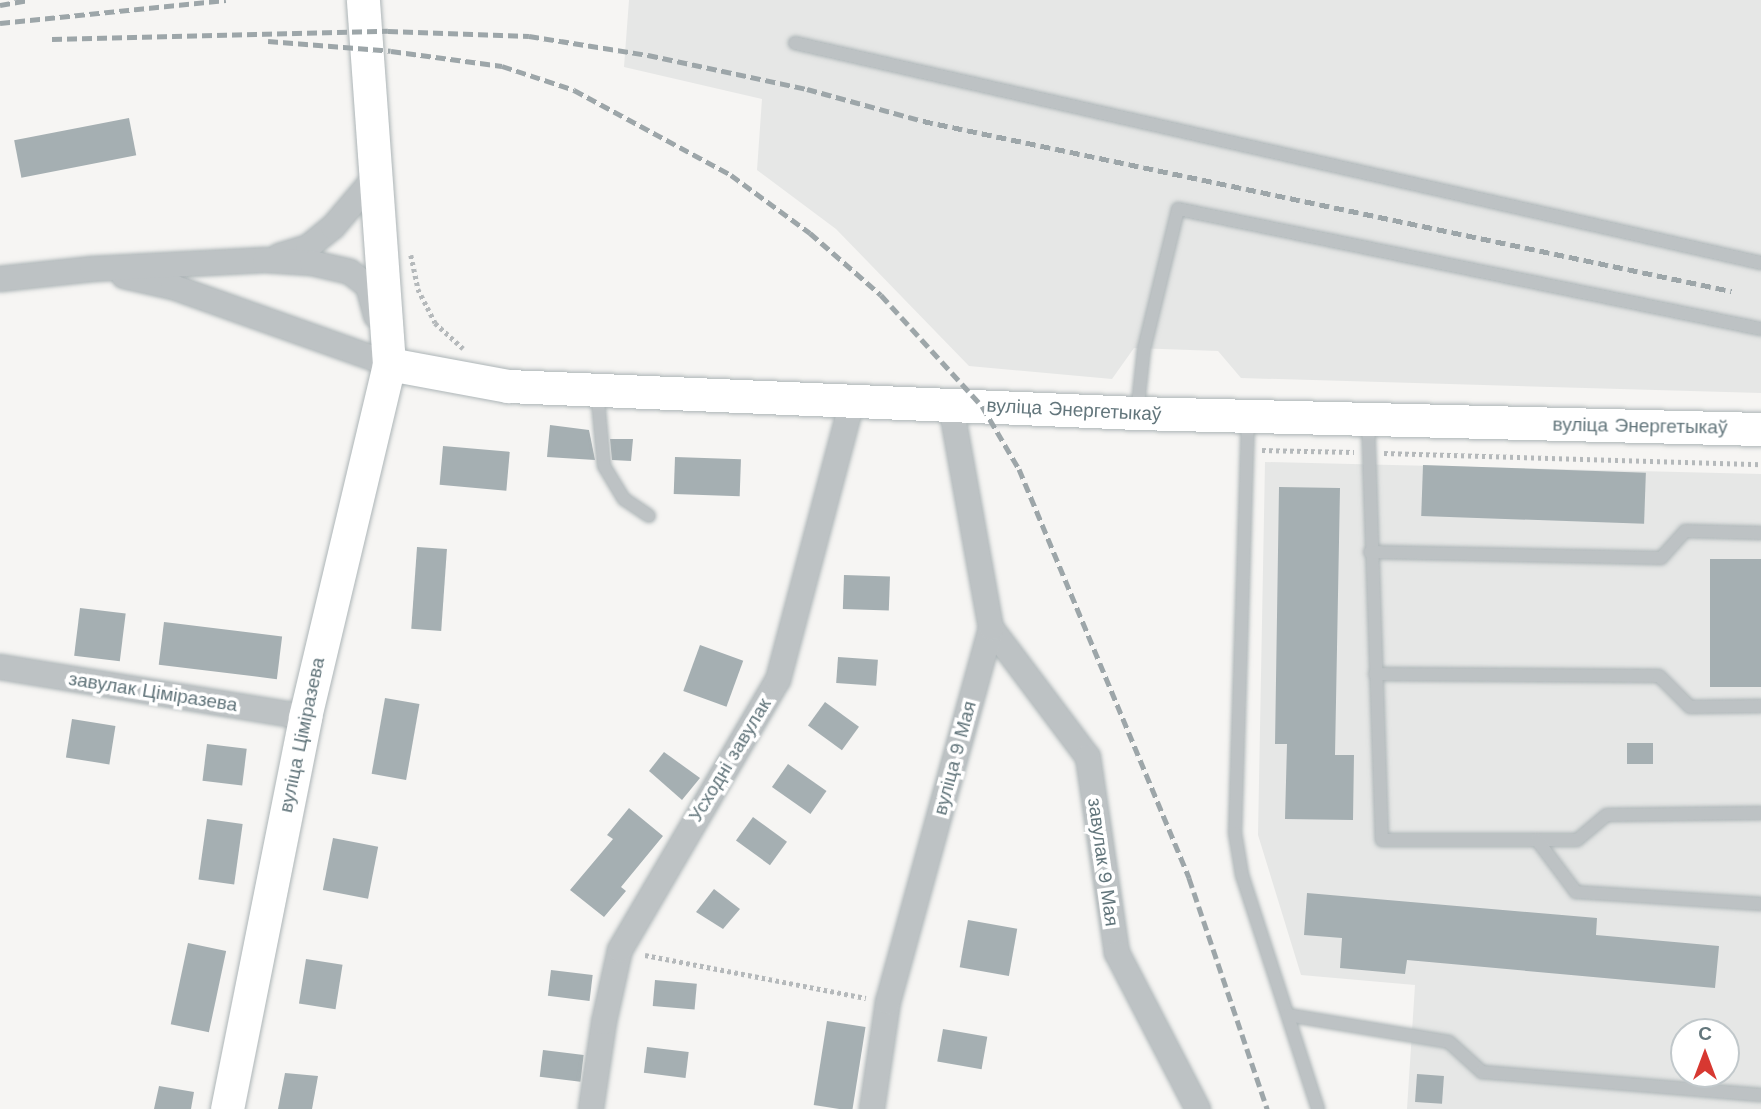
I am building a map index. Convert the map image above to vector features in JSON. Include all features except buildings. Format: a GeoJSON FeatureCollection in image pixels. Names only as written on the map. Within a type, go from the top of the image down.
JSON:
{"type":"FeatureCollection","features":[{"type":"Feature","properties":{"kind":"main road","name":"вуліца Ціміразева"},"geometry":{"type":"LineString","coordinates":[[227,1109],[305,717],[389,364],[378,174],[363,0]]}},
{"type":"Feature","properties":{"kind":"main road","name":"вуліца Энергетыкаў"},"geometry":{"type":"LineString","coordinates":[[389,364],[508,386],[1248,417],[1761,429]]}},
{"type":"Feature","properties":{"kind":"street"},"geometry":{"type":"LineString","coordinates":[[265,260],[309,247],[333,227],[378,174]]}},
{"type":"Feature","properties":{"kind":"street"},"geometry":{"type":"LineString","coordinates":[[0,279],[92,269],[265,260],[312,262],[350,272],[368,286],[389,364]]}},
{"type":"Feature","properties":{"kind":"street"},"geometry":{"type":"LineString","coordinates":[[92,269],[173,287],[389,364]]}},
{"type":"Feature","properties":{"kind":"street","name":"Усходні завулак"},"geometry":{"type":"LineString","coordinates":[[591,1109],[620,950],[778,680],[852,401]]}},
{"type":"Feature","properties":{"kind":"street","name":"вуліца 9 Мая"},"geometry":{"type":"LineString","coordinates":[[872,1109],[888,1002],[991,628],[951,406]]}},
{"type":"Feature","properties":{"kind":"street","name":"завулак 9 Мая"},"geometry":{"type":"LineString","coordinates":[[991,628],[1088,757],[1117,953],[1198,1109]]}},
{"type":"Feature","properties":{"kind":"street","name":"завулак Ціміразева"},"geometry":{"type":"LineString","coordinates":[[0,667],[305,717]]}},
{"type":"Feature","properties":{"kind":"lane"},"geometry":{"type":"LineString","coordinates":[[795,43],[1761,263]]}},
{"type":"Feature","properties":{"kind":"lane"},"geometry":{"type":"LineString","coordinates":[[1137,413],[1144,349],[1178,209],[1761,329]]}},
{"type":"Feature","properties":{"kind":"lane"},"geometry":{"type":"LineString","coordinates":[[597,390],[604,466],[624,499],[649,516]]}},
{"type":"Feature","properties":{"kind":"lane"},"geometry":{"type":"LineString","coordinates":[[1248,417],[1235,833],[1242,875],[1318,1109]]}},
{"type":"Feature","properties":{"kind":"lane"},"geometry":{"type":"LineString","coordinates":[[1368,420],[1370,552],[1382,840],[1577,840],[1607,815],[1761,813]]}},
{"type":"Feature","properties":{"kind":"lane"},"geometry":{"type":"LineString","coordinates":[[1370,552],[1661,558],[1685,531],[1761,533]]}},
{"type":"Feature","properties":{"kind":"lane"},"geometry":{"type":"LineString","coordinates":[[1375,674],[1659,676],[1690,707],[1761,706]]}},
{"type":"Feature","properties":{"kind":"lane"},"geometry":{"type":"LineString","coordinates":[[1537,840],[1576,892],[1761,904]]}},
{"type":"Feature","properties":{"kind":"lane"},"geometry":{"type":"LineString","coordinates":[[1288,1015],[1449,1042],[1482,1072],[1761,1095]]}},
{"type":"Feature","properties":{"kind":"path"},"geometry":{"type":"LineString","coordinates":[[410,241],[418,289],[435,323],[471,354]]}},
{"type":"Feature","properties":{"kind":"path"},"geometry":{"type":"LineString","coordinates":[[1249,450],[1761,464]]}},
{"type":"Feature","properties":{"kind":"path"},"geometry":{"type":"LineString","coordinates":[[620,950],[888,1002]]}},
{"type":"Feature","properties":{"kind":"shaded area"},"geometry":{"type":"Polygon","coordinates":[[[629,0],[1761,0],[1761,393],[1241,378],[1218,351],[1134,348],[1112,379],[969,366],[836,229],[757,170],[762,99],[624,67],[629,0]]]}},
{"type":"Feature","properties":{"kind":"shaded area"},"geometry":{"type":"Polygon","coordinates":[[[1265,462],[1761,474],[1761,1109],[1407,1109],[1415,985],[1301,975],[1258,835],[1265,462]]]}},
{"type":"Feature","properties":{"kind":"railway"},"geometry":{"type":"LineString","coordinates":[[0,5],[29,0]]}},
{"type":"Feature","properties":{"kind":"railway"},"geometry":{"type":"LineString","coordinates":[[0,23],[226,0]]}},
{"type":"Feature","properties":{"kind":"railway"},"geometry":{"type":"LineString","coordinates":[[52,39],[388,31],[529,36],[648,55],[807,89],[923,121],[1731,291]]}},
{"type":"Feature","properties":{"kind":"railway"},"geometry":{"type":"LineString","coordinates":[[268,41],[391,51],[502,66],[574,90],[731,175],[810,233],[881,295],[982,406],[1019,469],[1189,878],[1267,1109]]}}]}
